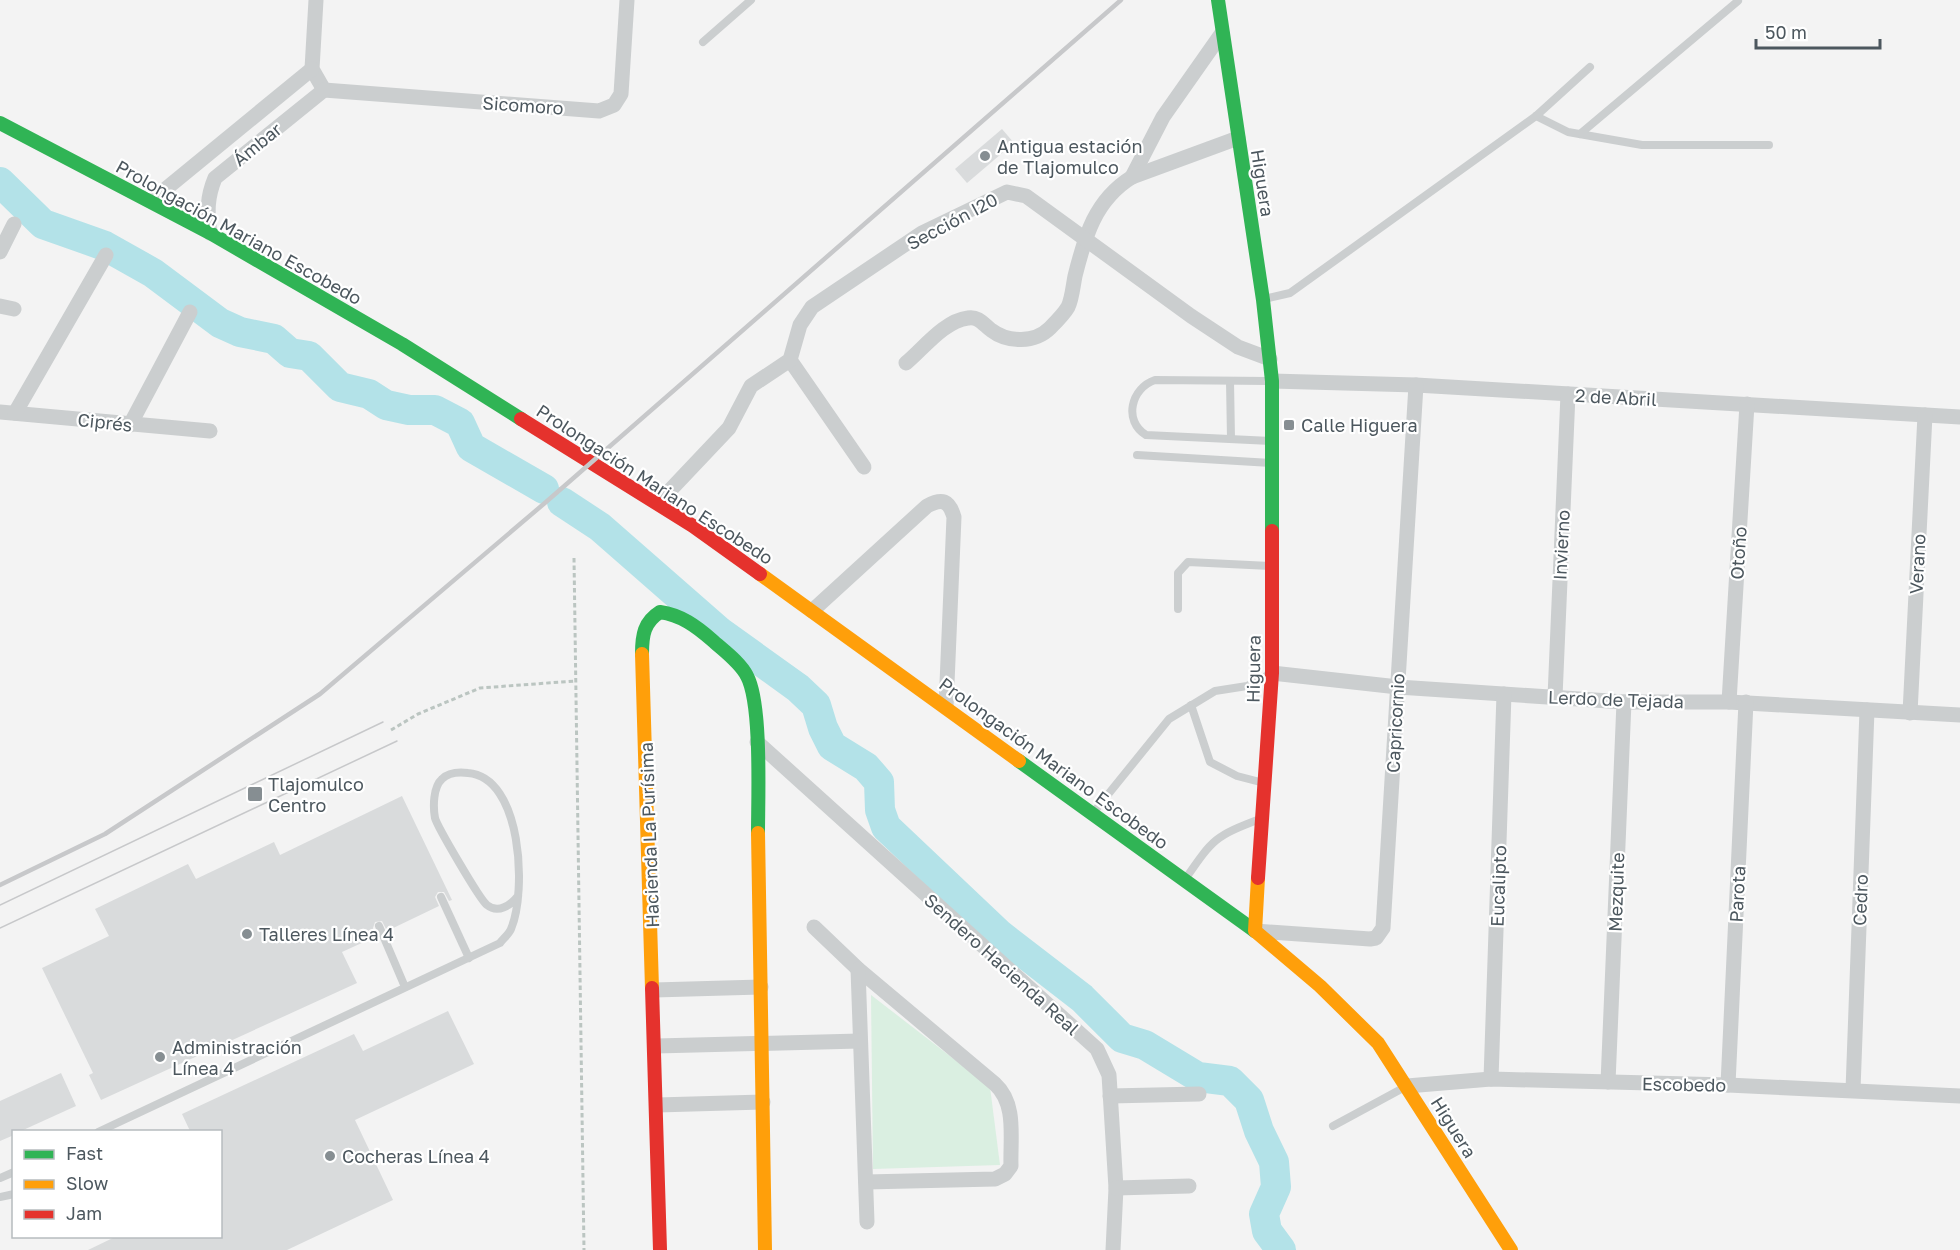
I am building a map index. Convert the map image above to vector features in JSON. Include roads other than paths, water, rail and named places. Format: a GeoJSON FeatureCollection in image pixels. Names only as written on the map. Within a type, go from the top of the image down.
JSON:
{"type":"FeatureCollection","features":[{"type":"Feature","properties":{"kind":"street"},"geometry":{"type":"LineString","coordinates":[[316,0],[312,69],[324,90]]}},
{"type":"Feature","properties":{"kind":"street","name":"Sicomoro"},"geometry":{"type":"LineString","coordinates":[[324,90],[599,111],[614,105],[621,94],[627,0]]}},
{"type":"Feature","properties":{"kind":"street","name":"Higuera"},"geometry":{"type":"LineString","coordinates":[[1218,0],[1263,300],[1272,381],[1272,673],[1255,931],[1320,986],[1378,1043],[1511,1250]]}},
{"type":"Feature","properties":{"kind":"street"},"geometry":{"type":"LineString","coordinates":[[1132,177],[1163,117],[1222,33]]}},
{"type":"Feature","properties":{"kind":"street","name":"Ámbar"},"geometry":{"type":"LineString","coordinates":[[151,201],[312,69]]}},
{"type":"Feature","properties":{"kind":"street","name":"Ámbar"},"geometry":{"type":"LineString","coordinates":[[210,233],[207,202],[215,178],[324,90]]}},
{"type":"Feature","properties":{"kind":"street","name":"Prolongación Mariano Escobedo"},"geometry":{"type":"LineString","coordinates":[[0,123],[210,233],[402,344],[658,503],[1094,813],[1255,931]]}},
{"type":"Feature","properties":{"kind":"street"},"geometry":{"type":"LineString","coordinates":[[906,363],[951,324],[970,317],[982,321],[992,332],[1013,340],[1031,339],[1048,330],[1068,307],[1084,239],[1099,207],[1119,185],[1132,177],[1238,138]]}},
{"type":"Feature","properties":{"kind":"street","name":"Sección I20"},"geometry":{"type":"LineString","coordinates":[[790,360],[800,325],[812,307],[922,233],[1007,192],[1026,196],[1238,347],[1270,359]]}},
{"type":"Feature","properties":{"kind":"street"},"geometry":{"type":"LineString","coordinates":[[0,252],[14,224]]}},
{"type":"Feature","properties":{"kind":"street"},"geometry":{"type":"LineString","coordinates":[[8,413],[106,255]]}},
{"type":"Feature","properties":{"kind":"street"},"geometry":{"type":"LineString","coordinates":[[130,425],[190,312]]}},
{"type":"Feature","properties":{"kind":"street"},"geometry":{"type":"LineString","coordinates":[[658,503],[729,428],[751,387],[790,360],[864,467]]}},
{"type":"Feature","properties":{"kind":"street","name":"2 de Abril"},"geometry":{"type":"LineString","coordinates":[[1272,381],[1416,385],[1960,417]]}},
{"type":"Feature","properties":{"kind":"street","name":"Capricornio"},"geometry":{"type":"LineString","coordinates":[[1255,931],[1370,939],[1381,933],[1416,385]]}},
{"type":"Feature","properties":{"kind":"street","name":"Invierno"},"geometry":{"type":"LineString","coordinates":[[1555,697],[1568,394]]}},
{"type":"Feature","properties":{"kind":"street","name":"Otoño"},"geometry":{"type":"LineString","coordinates":[[1729,702],[1747,404]]}},
{"type":"Feature","properties":{"kind":"street","name":"Ciprés"},"geometry":{"type":"LineString","coordinates":[[8,413],[210,431]]}},
{"type":"Feature","properties":{"kind":"street","name":"Verano"},"geometry":{"type":"LineString","coordinates":[[1910,713],[1925,415]]}},
{"type":"Feature","properties":{"kind":"street"},"geometry":{"type":"LineString","coordinates":[[812,611],[927,506],[939,500],[946,501],[951,505],[954,516],[946,707]]}},
{"type":"Feature","properties":{"kind":"street","name":"Hacienda La Purísima"},"geometry":{"type":"LineString","coordinates":[[660,1250],[656,1046],[642,638],[645,623],[652,614],[662,611],[673,613],[694,624],[746,674],[751,684],[757,742]]}},
{"type":"Feature","properties":{"kind":"street","name":"Lerdo de Tejada"},"geometry":{"type":"LineString","coordinates":[[1272,673],[1398,687],[1624,702],[1746,702],[1960,715]]}},
{"type":"Feature","properties":{"kind":"street","name":"Eucalipto"},"geometry":{"type":"LineString","coordinates":[[1491,1079],[1504,694]]}},
{"type":"Feature","properties":{"kind":"street","name":"Mezquite"},"geometry":{"type":"LineString","coordinates":[[1608,1082],[1624,702]]}},
{"type":"Feature","properties":{"kind":"street","name":"Parota"},"geometry":{"type":"LineString","coordinates":[[1728,1085],[1746,702]]}},
{"type":"Feature","properties":{"kind":"street","name":"Cedro"},"geometry":{"type":"LineString","coordinates":[[1853,1090],[1867,710]]}},
{"type":"Feature","properties":{"kind":"street"},"geometry":{"type":"LineString","coordinates":[[757,742],[765,1250]]}},
{"type":"Feature","properties":{"kind":"street","name":"Sendero Hacienda Real"},"geometry":{"type":"LineString","coordinates":[[757,742],[1097,1049],[1109,1075],[1116,1188],[1113,1250]]}},
{"type":"Feature","properties":{"kind":"street"},"geometry":{"type":"LineString","coordinates":[[814,927],[858,969],[1005,1093],[1010,1105],[1011,1166],[1005,1174],[995,1179],[866,1182]]}},
{"type":"Feature","properties":{"kind":"street"},"geometry":{"type":"LineString","coordinates":[[858,969],[867,1222]]}},
{"type":"Feature","properties":{"kind":"street"},"geometry":{"type":"LineString","coordinates":[[654,990],[761,987]]}},
{"type":"Feature","properties":{"kind":"street"},"geometry":{"type":"LineString","coordinates":[[656,1046],[860,1041]]}},
{"type":"Feature","properties":{"kind":"street","name":"Escobedo"},"geometry":{"type":"LineString","coordinates":[[1407,1086],[1491,1079],[1728,1085],[1960,1096]]}},
{"type":"Feature","properties":{"kind":"street"},"geometry":{"type":"LineString","coordinates":[[1110,1096],[1199,1095]]}},
{"type":"Feature","properties":{"kind":"street"},"geometry":{"type":"LineString","coordinates":[[657,1105],[763,1102]]}},
{"type":"Feature","properties":{"kind":"street"},"geometry":{"type":"LineString","coordinates":[[1116,1188],[1189,1186]]}},
{"type":"Feature","properties":{"kind":"lane"},"geometry":{"type":"LineString","coordinates":[[703,42],[751,0]]}},
{"type":"Feature","properties":{"kind":"lane"},"geometry":{"type":"LineString","coordinates":[[1580,134],[1738,1]]}},
{"type":"Feature","properties":{"kind":"lane"},"geometry":{"type":"LineString","coordinates":[[1263,300],[1290,293],[1536,116],[1590,67]]}},
{"type":"Feature","properties":{"kind":"lane"},"geometry":{"type":"LineString","coordinates":[[1536,116],[1568,132],[1642,145],[1769,145]]}},
{"type":"Feature","properties":{"kind":"lane"},"geometry":{"type":"LineString","coordinates":[[1272,381],[1155,380],[1145,383],[1136,391],[1132,417],[1139,430],[1146,435],[1273,441]]}},
{"type":"Feature","properties":{"kind":"lane"},"geometry":{"type":"LineString","coordinates":[[1230,381],[1231,439]]}},
{"type":"Feature","properties":{"kind":"lane"},"geometry":{"type":"LineString","coordinates":[[1137,455],[1273,463]]}},
{"type":"Feature","properties":{"kind":"lane"},"geometry":{"type":"LineString","coordinates":[[1178,609],[1178,573],[1188,562],[1272,566]]}},
{"type":"Feature","properties":{"kind":"lane"},"geometry":{"type":"LineString","coordinates":[[1094,813],[1168,719],[1215,691],[1247,686],[1272,673]]}},
{"type":"Feature","properties":{"kind":"lane"},"geometry":{"type":"LineString","coordinates":[[1191,705],[1210,762],[1237,776],[1266,784]]}},
{"type":"Feature","properties":{"kind":"lane"},"geometry":{"type":"LineString","coordinates":[[100,1130],[500,943],[511,930],[518,896],[518,854],[510,810],[497,787],[476,774],[457,772],[442,779],[434,795],[435,819],[486,905],[498,909],[511,905],[518,896]]}},
{"type":"Feature","properties":{"kind":"lane"},"geometry":{"type":"LineString","coordinates":[[1185,880],[1207,848],[1223,833],[1264,818]]}},
{"type":"Feature","properties":{"kind":"lane"},"geometry":{"type":"LineString","coordinates":[[441,897],[469,958]]}},
{"type":"Feature","properties":{"kind":"lane"},"geometry":{"type":"LineString","coordinates":[[379,926],[405,987]]}},
{"type":"Feature","properties":{"kind":"lane"},"geometry":{"type":"LineString","coordinates":[[1333,1126],[1407,1086]]}},
{"type":"Feature","properties":{"kind":"lane"},"geometry":{"type":"LineString","coordinates":[[119,1122],[123,1130]]}},
{"type":"Feature","properties":{"kind":"waterway"},"geometry":{"type":"LineString","coordinates":[[0,182],[43,224],[105,246],[153,273],[220,323],[240,332],[274,339],[290,353],[309,356],[340,387],[369,394],[386,405],[409,410],[435,410],[460,423],[471,447],[544,489]]}},
{"type":"Feature","properties":{"kind":"waterway"},"geometry":{"type":"LineString","coordinates":[[562,502],[600,527],[720,632],[798,688],[816,705],[823,728],[832,746],[866,767],[879,782],[880,810],[886,827],[999,934],[1082,998],[1122,1038],[1145,1045],[1198,1077],[1230,1081],[1249,1100],[1259,1131],[1274,1162],[1276,1187],[1264,1214],[1267,1231],[1281,1250]]}},
{"type":"Feature","properties":{"kind":"tram line"},"geometry":{"type":"LineString","coordinates":[[0,905],[383,722]]}},
{"type":"Feature","properties":{"kind":"tram line"},"geometry":{"type":"LineString","coordinates":[[0,928],[397,741]]}},
{"type":"Feature","properties":{"kind":"railway"},"geometry":{"type":"LineString","coordinates":[[0,885],[105,834],[320,694],[546,502],[1121,0]]}},
{"type":"Feature","properties":{"kind":"place","name":"Antigua estación de Tlajomulco"},"geometry":{"type":"Point","coordinates":[985,156]}},
{"type":"Feature","properties":{"kind":"place","name":"Calle Higuera"},"geometry":{"type":"Point","coordinates":[1289,425]}},
{"type":"Feature","properties":{"kind":"place","name":"Tlajomulco Centro"},"geometry":{"type":"Point","coordinates":[255,794]}},
{"type":"Feature","properties":{"kind":"place","name":"Talleres Línea 4"},"geometry":{"type":"Point","coordinates":[247,934]}},
{"type":"Feature","properties":{"kind":"place","name":"Administración Línea 4"},"geometry":{"type":"Point","coordinates":[160,1057]}},
{"type":"Feature","properties":{"kind":"place","name":"Cocheras Línea 4"},"geometry":{"type":"Point","coordinates":[330,1156]}}]}
